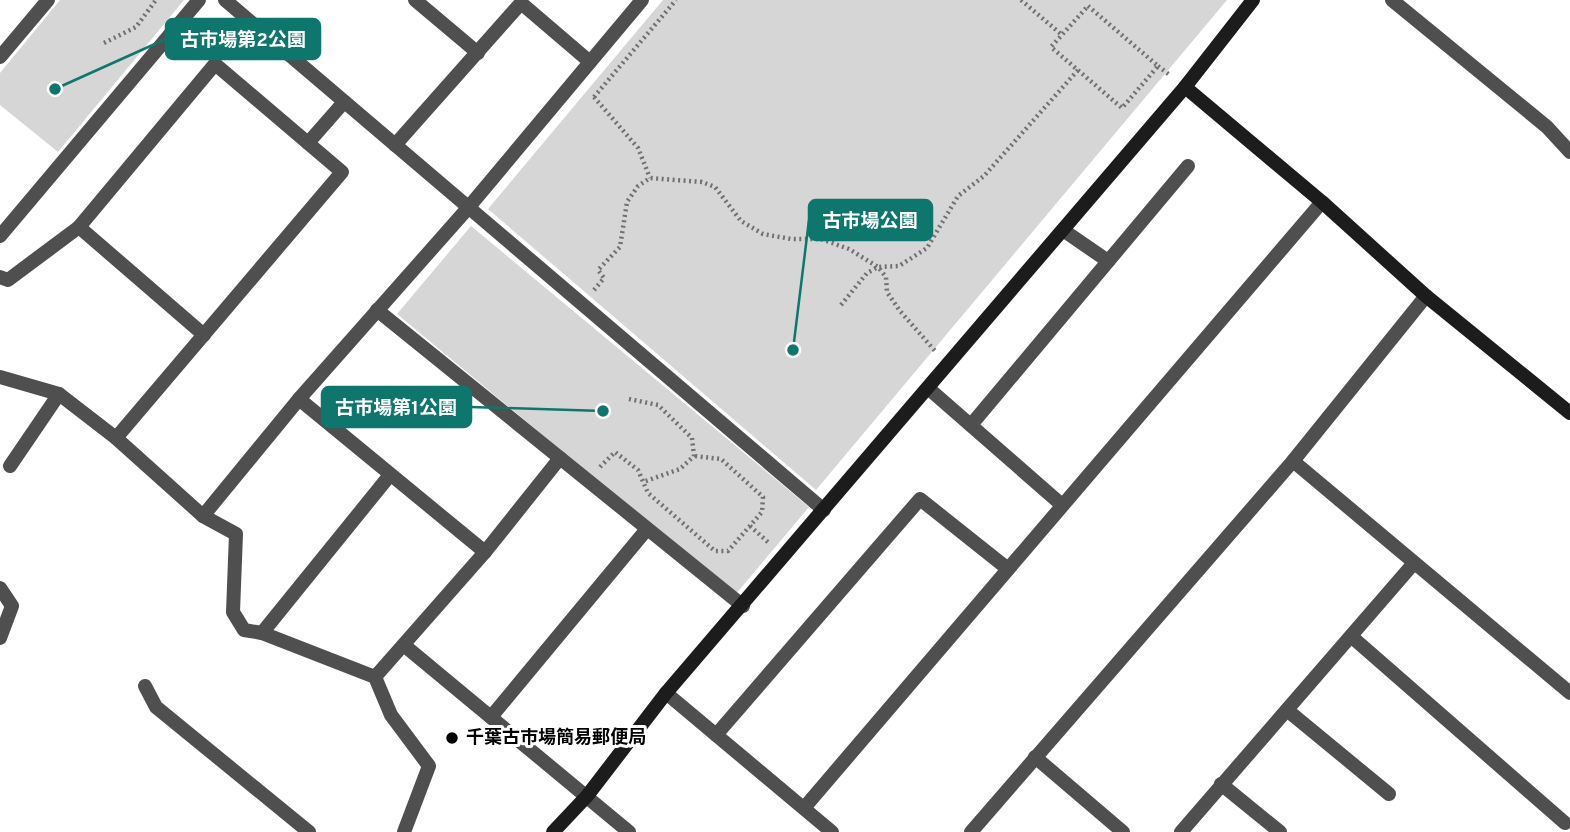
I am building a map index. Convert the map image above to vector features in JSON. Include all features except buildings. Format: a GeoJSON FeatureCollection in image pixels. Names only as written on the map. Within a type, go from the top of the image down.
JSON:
{"type":"FeatureCollection","features":[{"type":"Feature","properties":{"kind":"street"},"geometry":{"type":"LineString","coordinates":[[0,57],[48,0]]}},
{"type":"Feature","properties":{"kind":"street"},"geometry":{"type":"LineString","coordinates":[[0,236],[199,0]]}},
{"type":"Feature","properties":{"kind":"street"},"geometry":{"type":"LineString","coordinates":[[225,0],[824,510]]}},
{"type":"Feature","properties":{"kind":"street"},"geometry":{"type":"LineString","coordinates":[[415,0],[478,53]]}},
{"type":"Feature","properties":{"kind":"street"},"geometry":{"type":"LineString","coordinates":[[203,516],[299,399],[468,208],[642,0]]}},
{"type":"Feature","properties":{"kind":"street"},"geometry":{"type":"LineString","coordinates":[[553,832],[587,796],[666,693],[1185,87],[1253,0]]}},
{"type":"Feature","properties":{"kind":"street"},"geometry":{"type":"LineString","coordinates":[[1392,0],[1547,127],[1570,152]]}},
{"type":"Feature","properties":{"kind":"street"},"geometry":{"type":"LineString","coordinates":[[396,145],[521,3],[590,62]]}},
{"type":"Feature","properties":{"kind":"street"},"geometry":{"type":"LineString","coordinates":[[0,277],[8,280],[79,227],[215,64],[342,172],[116,438]]}},
{"type":"Feature","properties":{"kind":"street"},"geometry":{"type":"LineString","coordinates":[[1185,87],[1322,202],[1426,296],[1570,412]]}},
{"type":"Feature","properties":{"kind":"street"},"geometry":{"type":"LineString","coordinates":[[308,143],[344,102]]}},
{"type":"Feature","properties":{"kind":"street"},"geometry":{"type":"LineString","coordinates":[[971,425],[1188,166]]}},
{"type":"Feature","properties":{"kind":"street"},"geometry":{"type":"LineString","coordinates":[[804,808],[1322,202]]}},
{"type":"Feature","properties":{"kind":"street"},"geometry":{"type":"LineString","coordinates":[[79,227],[204,335]]}},
{"type":"Feature","properties":{"kind":"street"},"geometry":{"type":"LineString","coordinates":[[1063,230],[1108,261]]}},
{"type":"Feature","properties":{"kind":"street"},"geometry":{"type":"LineString","coordinates":[[971,832],[1293,461],[1426,296]]}},
{"type":"Feature","properties":{"kind":"street"},"geometry":{"type":"LineString","coordinates":[[377,310],[743,606]]}},
{"type":"Feature","properties":{"kind":"street"},"geometry":{"type":"LineString","coordinates":[[0,377],[59,394],[116,438],[203,516],[236,534],[233,612],[244,630],[262,633],[375,677],[391,715],[429,766],[404,832]]}},
{"type":"Feature","properties":{"kind":"street"},"geometry":{"type":"LineString","coordinates":[[928,388],[1062,505]]}},
{"type":"Feature","properties":{"kind":"street"},"geometry":{"type":"LineString","coordinates":[[10,466],[59,394]]}},
{"type":"Feature","properties":{"kind":"street"},"geometry":{"type":"LineString","coordinates":[[299,399],[485,552]]}},
{"type":"Feature","properties":{"kind":"street"},"geometry":{"type":"LineString","coordinates":[[375,677],[485,552],[560,458]]}},
{"type":"Feature","properties":{"kind":"street"},"geometry":{"type":"LineString","coordinates":[[1293,461],[1570,693]]}},
{"type":"Feature","properties":{"kind":"street"},"geometry":{"type":"LineString","coordinates":[[262,633],[390,475]]}},
{"type":"Feature","properties":{"kind":"street"},"geometry":{"type":"LineString","coordinates":[[716,735],[920,499],[1008,569]]}},
{"type":"Feature","properties":{"kind":"street"},"geometry":{"type":"LineString","coordinates":[[491,717],[647,529]]}},
{"type":"Feature","properties":{"kind":"street"},"geometry":{"type":"LineString","coordinates":[[1181,832],[1414,563]]}},
{"type":"Feature","properties":{"kind":"street"},"geometry":{"type":"LineString","coordinates":[[0,588],[12,606],[0,638]]}},
{"type":"Feature","properties":{"kind":"street"},"geometry":{"type":"LineString","coordinates":[[1352,637],[1564,824]]}},
{"type":"Feature","properties":{"kind":"street"},"geometry":{"type":"LineString","coordinates":[[405,646],[629,832]]}},
{"type":"Feature","properties":{"kind":"street"},"geometry":{"type":"LineString","coordinates":[[145,686],[156,707],[309,832]]}},
{"type":"Feature","properties":{"kind":"street"},"geometry":{"type":"LineString","coordinates":[[666,693],[832,832]]}},
{"type":"Feature","properties":{"kind":"street"},"geometry":{"type":"LineString","coordinates":[[1287,710],[1389,794]]}},
{"type":"Feature","properties":{"kind":"street"},"geometry":{"type":"LineString","coordinates":[[1035,757],[1123,832]]}},
{"type":"Feature","properties":{"kind":"street"},"geometry":{"type":"LineString","coordinates":[[1221,783],[1280,832]]}},
{"type":"Feature","properties":{"kind":"path"},"geometry":{"type":"LineString","coordinates":[[104,43],[136,27],[156,0]]}},
{"type":"Feature","properties":{"kind":"path"},"geometry":{"type":"LineString","coordinates":[[594,97],[676,0]]}},
{"type":"Feature","properties":{"kind":"path"},"geometry":{"type":"LineString","coordinates":[[1021,0],[1062,35]]}},
{"type":"Feature","properties":{"kind":"path"},"geometry":{"type":"LineString","coordinates":[[1088,6],[1158,66],[1122,108],[1051,47],[1062,35],[1088,6]]}},
{"type":"Feature","properties":{"kind":"path"},"geometry":{"type":"LineString","coordinates":[[841,305],[867,274],[878,267],[899,266],[926,248],[958,196],[984,176],[1078,70]]}},
{"type":"Feature","properties":{"kind":"path"},"geometry":{"type":"LineString","coordinates":[[577,78],[638,148],[650,178]]}},
{"type":"Feature","properties":{"kind":"path"},"geometry":{"type":"LineString","coordinates":[[582,304],[604,278],[598,270],[620,247],[627,202],[638,186],[650,178],[702,182],[715,187],[741,221],[763,234],[791,239],[821,239],[849,249],[878,267],[886,277],[887,292],[900,311],[948,365]]}},
{"type":"Feature","properties":{"kind":"path"},"geometry":{"type":"LineString","coordinates":[[629,399],[658,405],[692,438],[694,456]]}},
{"type":"Feature","properties":{"kind":"path"},"geometry":{"type":"LineString","coordinates":[[587,480],[615,452],[638,470],[643,482],[648,493],[715,551],[728,551],[762,512],[763,497],[721,459],[694,456],[680,469],[643,482]]}},
{"type":"Feature","properties":{"kind":"path"},"geometry":{"type":"LineString","coordinates":[[750,526],[785,556]]}},
{"type":"Feature","properties":{"kind":"shaded area"},"geometry":{"type":"Polygon","coordinates":[[[60,0],[184,0],[58,152],[0,105],[0,73],[60,0]]]}},
{"type":"Feature","properties":{"kind":"shaded area"},"geometry":{"type":"Polygon","coordinates":[[[663,0],[1227,0],[816,490],[488,209],[663,0]]]}},
{"type":"Feature","properties":{"kind":"shaded area"},"geometry":{"type":"Polygon","coordinates":[[[471,226],[809,507],[735,595],[397,314],[471,226]]]}},
{"type":"Feature","properties":{"kind":"place","name":"古市場第2公園"},"geometry":{"type":"Point","coordinates":[55,89]}},
{"type":"Feature","properties":{"kind":"place","name":"古市場公園"},"geometry":{"type":"Point","coordinates":[793,350]}},
{"type":"Feature","properties":{"kind":"place","name":"古市場第1公園"},"geometry":{"type":"Point","coordinates":[603,411]}},
{"type":"Feature","properties":{"kind":"place","name":"千葉古市場簡易郵便局"},"geometry":{"type":"Point","coordinates":[452,738]}}]}
